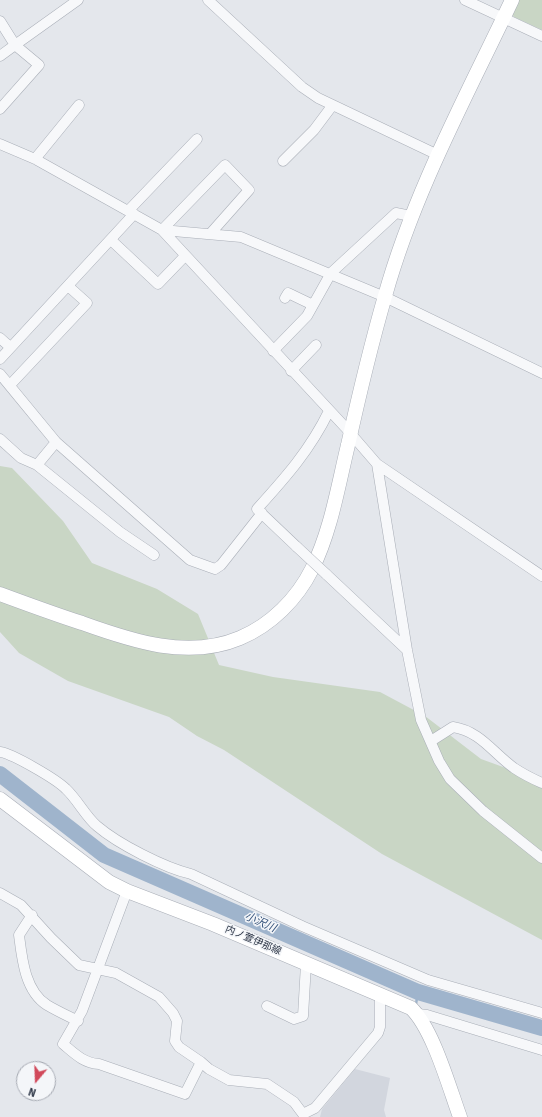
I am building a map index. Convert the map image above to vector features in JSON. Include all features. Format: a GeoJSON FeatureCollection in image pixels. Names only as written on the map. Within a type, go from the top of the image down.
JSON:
{"type":"FeatureCollection","features":[{"type":"Feature","properties":{"kind":"street"},"geometry":{"type":"LineString","coordinates":[[0,56],[78,0]]}},
{"type":"Feature","properties":{"kind":"street"},"geometry":{"type":"LineString","coordinates":[[208,0],[302,87],[332,106],[438,155]]}},
{"type":"Feature","properties":{"kind":"street"},"geometry":{"type":"LineString","coordinates":[[465,0],[542,36]]}},
{"type":"Feature","properties":{"kind":"street"},"geometry":{"type":"LineString","coordinates":[[0,594],[119,636],[162,647],[189,649],[217,645],[240,638],[271,619],[282,609],[306,581],[322,543],[336,499],[350,433],[385,297],[411,216],[438,155],[512,0]]}},
{"type":"Feature","properties":{"kind":"street"},"geometry":{"type":"LineString","coordinates":[[0,21],[15,45],[39,64],[0,109]]}},
{"type":"Feature","properties":{"kind":"street"},"geometry":{"type":"LineString","coordinates":[[35,159],[79,105]]}},
{"type":"Feature","properties":{"kind":"street"},"geometry":{"type":"LineString","coordinates":[[283,161],[314,130],[332,106]]}},
{"type":"Feature","properties":{"kind":"street"},"geometry":{"type":"LineString","coordinates":[[0,358],[111,240],[131,212],[197,139]]}},
{"type":"Feature","properties":{"kind":"street"},"geometry":{"type":"LineString","coordinates":[[0,144],[35,159],[162,230],[377,464],[542,576]]}},
{"type":"Feature","properties":{"kind":"street"},"geometry":{"type":"LineString","coordinates":[[162,230],[225,165],[249,190],[210,234]]}},
{"type":"Feature","properties":{"kind":"street"},"geometry":{"type":"LineString","coordinates":[[273,351],[307,316],[331,273],[396,213],[411,216]]}},
{"type":"Feature","properties":{"kind":"street"},"geometry":{"type":"LineString","coordinates":[[162,230],[241,237],[331,273],[385,297],[542,373]]}},
{"type":"Feature","properties":{"kind":"street"},"geometry":{"type":"LineString","coordinates":[[111,240],[158,284],[185,256]]}},
{"type":"Feature","properties":{"kind":"street"},"geometry":{"type":"LineString","coordinates":[[10,386],[87,303],[68,286]]}},
{"type":"Feature","properties":{"kind":"street"},"geometry":{"type":"LineString","coordinates":[[285,298],[288,293],[313,305]]}},
{"type":"Feature","properties":{"kind":"street"},"geometry":{"type":"LineString","coordinates":[[0,338],[10,346]]}},
{"type":"Feature","properties":{"kind":"street"},"geometry":{"type":"LineString","coordinates":[[291,371],[316,345]]}},
{"type":"Feature","properties":{"kind":"street"},"geometry":{"type":"LineString","coordinates":[[0,374],[56,442],[190,560],[215,569],[221,565],[262,513]]}},
{"type":"Feature","properties":{"kind":"street"},"geometry":{"type":"LineString","coordinates":[[329,411],[318,435],[303,457],[257,509],[407,650]]}},
{"type":"Feature","properties":{"kind":"street"},"geometry":{"type":"LineString","coordinates":[[0,439],[21,458],[36,465],[120,532],[154,555]]}},
{"type":"Feature","properties":{"kind":"street"},"geometry":{"type":"LineString","coordinates":[[36,465],[56,442]]}},
{"type":"Feature","properties":{"kind":"street"},"geometry":{"type":"LineString","coordinates":[[377,464],[407,650],[421,720],[439,761],[450,779],[483,812],[542,858]]}},
{"type":"Feature","properties":{"kind":"street"},"geometry":{"type":"LineString","coordinates":[[431,741],[453,726],[464,728],[475,734],[514,768],[542,783]]}},
{"type":"Feature","properties":{"kind":"street"},"geometry":{"type":"LineString","coordinates":[[0,752],[12,756],[66,788],[97,827],[128,846],[178,871],[191,874],[302,926],[428,980],[542,1013]]}},
{"type":"Feature","properties":{"kind":"street","name":"内ノ萱伊那線"},"geometry":{"type":"LineString","coordinates":[[0,799],[109,882],[127,891],[213,924],[411,1008],[418,1014],[428,1032],[460,1117]]}},
{"type":"Feature","properties":{"kind":"street"},"geometry":{"type":"LineString","coordinates":[[127,891],[78,1021],[63,1044],[83,1061],[99,1064],[185,1094],[201,1062]]}},
{"type":"Feature","properties":{"kind":"street"},"geometry":{"type":"LineString","coordinates":[[0,893],[21,904],[51,938],[79,965],[124,977],[159,997],[173,1013],[177,1021],[175,1042],[179,1047],[209,1069],[229,1080],[267,1084],[294,1102],[303,1114],[315,1108],[378,1033],[380,1027],[380,995]]}},
{"type":"Feature","properties":{"kind":"street"},"geometry":{"type":"LineString","coordinates":[[32,915],[19,935],[24,973],[39,997],[46,1005],[78,1021]]}},
{"type":"Feature","properties":{"kind":"street"},"geometry":{"type":"LineString","coordinates":[[267,1006],[294,1019],[303,1016],[306,964]]}},
{"type":"Feature","properties":{"kind":"street"},"geometry":{"type":"LineString","coordinates":[[418,1014],[427,1015],[542,1050]]}},
{"type":"Feature","properties":{"kind":"shaded area"},"geometry":{"type":"Polygon","coordinates":[[[355,1069],[390,1078],[384,1110],[386,1117],[320,1117],[322,1109],[355,1069]]]}},
{"type":"Feature","properties":{"kind":"green space"},"geometry":{"type":"Polygon","coordinates":[[[517,0],[542,0],[542,30],[514,17],[511,12],[517,0]]]}},
{"type":"Feature","properties":{"kind":"green space"},"geometry":{"type":"Polygon","coordinates":[[[0,466],[12,468],[63,521],[92,563],[157,589],[198,614],[219,665],[273,677],[380,692],[425,716],[481,759],[528,776],[542,777],[542,940],[382,854],[224,750],[197,736],[169,717],[68,681],[19,653],[0,632],[0,466]]]}},
{"type":"Feature","properties":{"kind":"waterway","name":"小沢川"},"geometry":{"type":"LineString","coordinates":[[0,774],[104,855],[418,992],[542,1028]]}},
{"type":"Feature","properties":{"kind":"waterway"},"geometry":{"type":"LineString","coordinates":[[416,1004],[418,992]]}}]}
